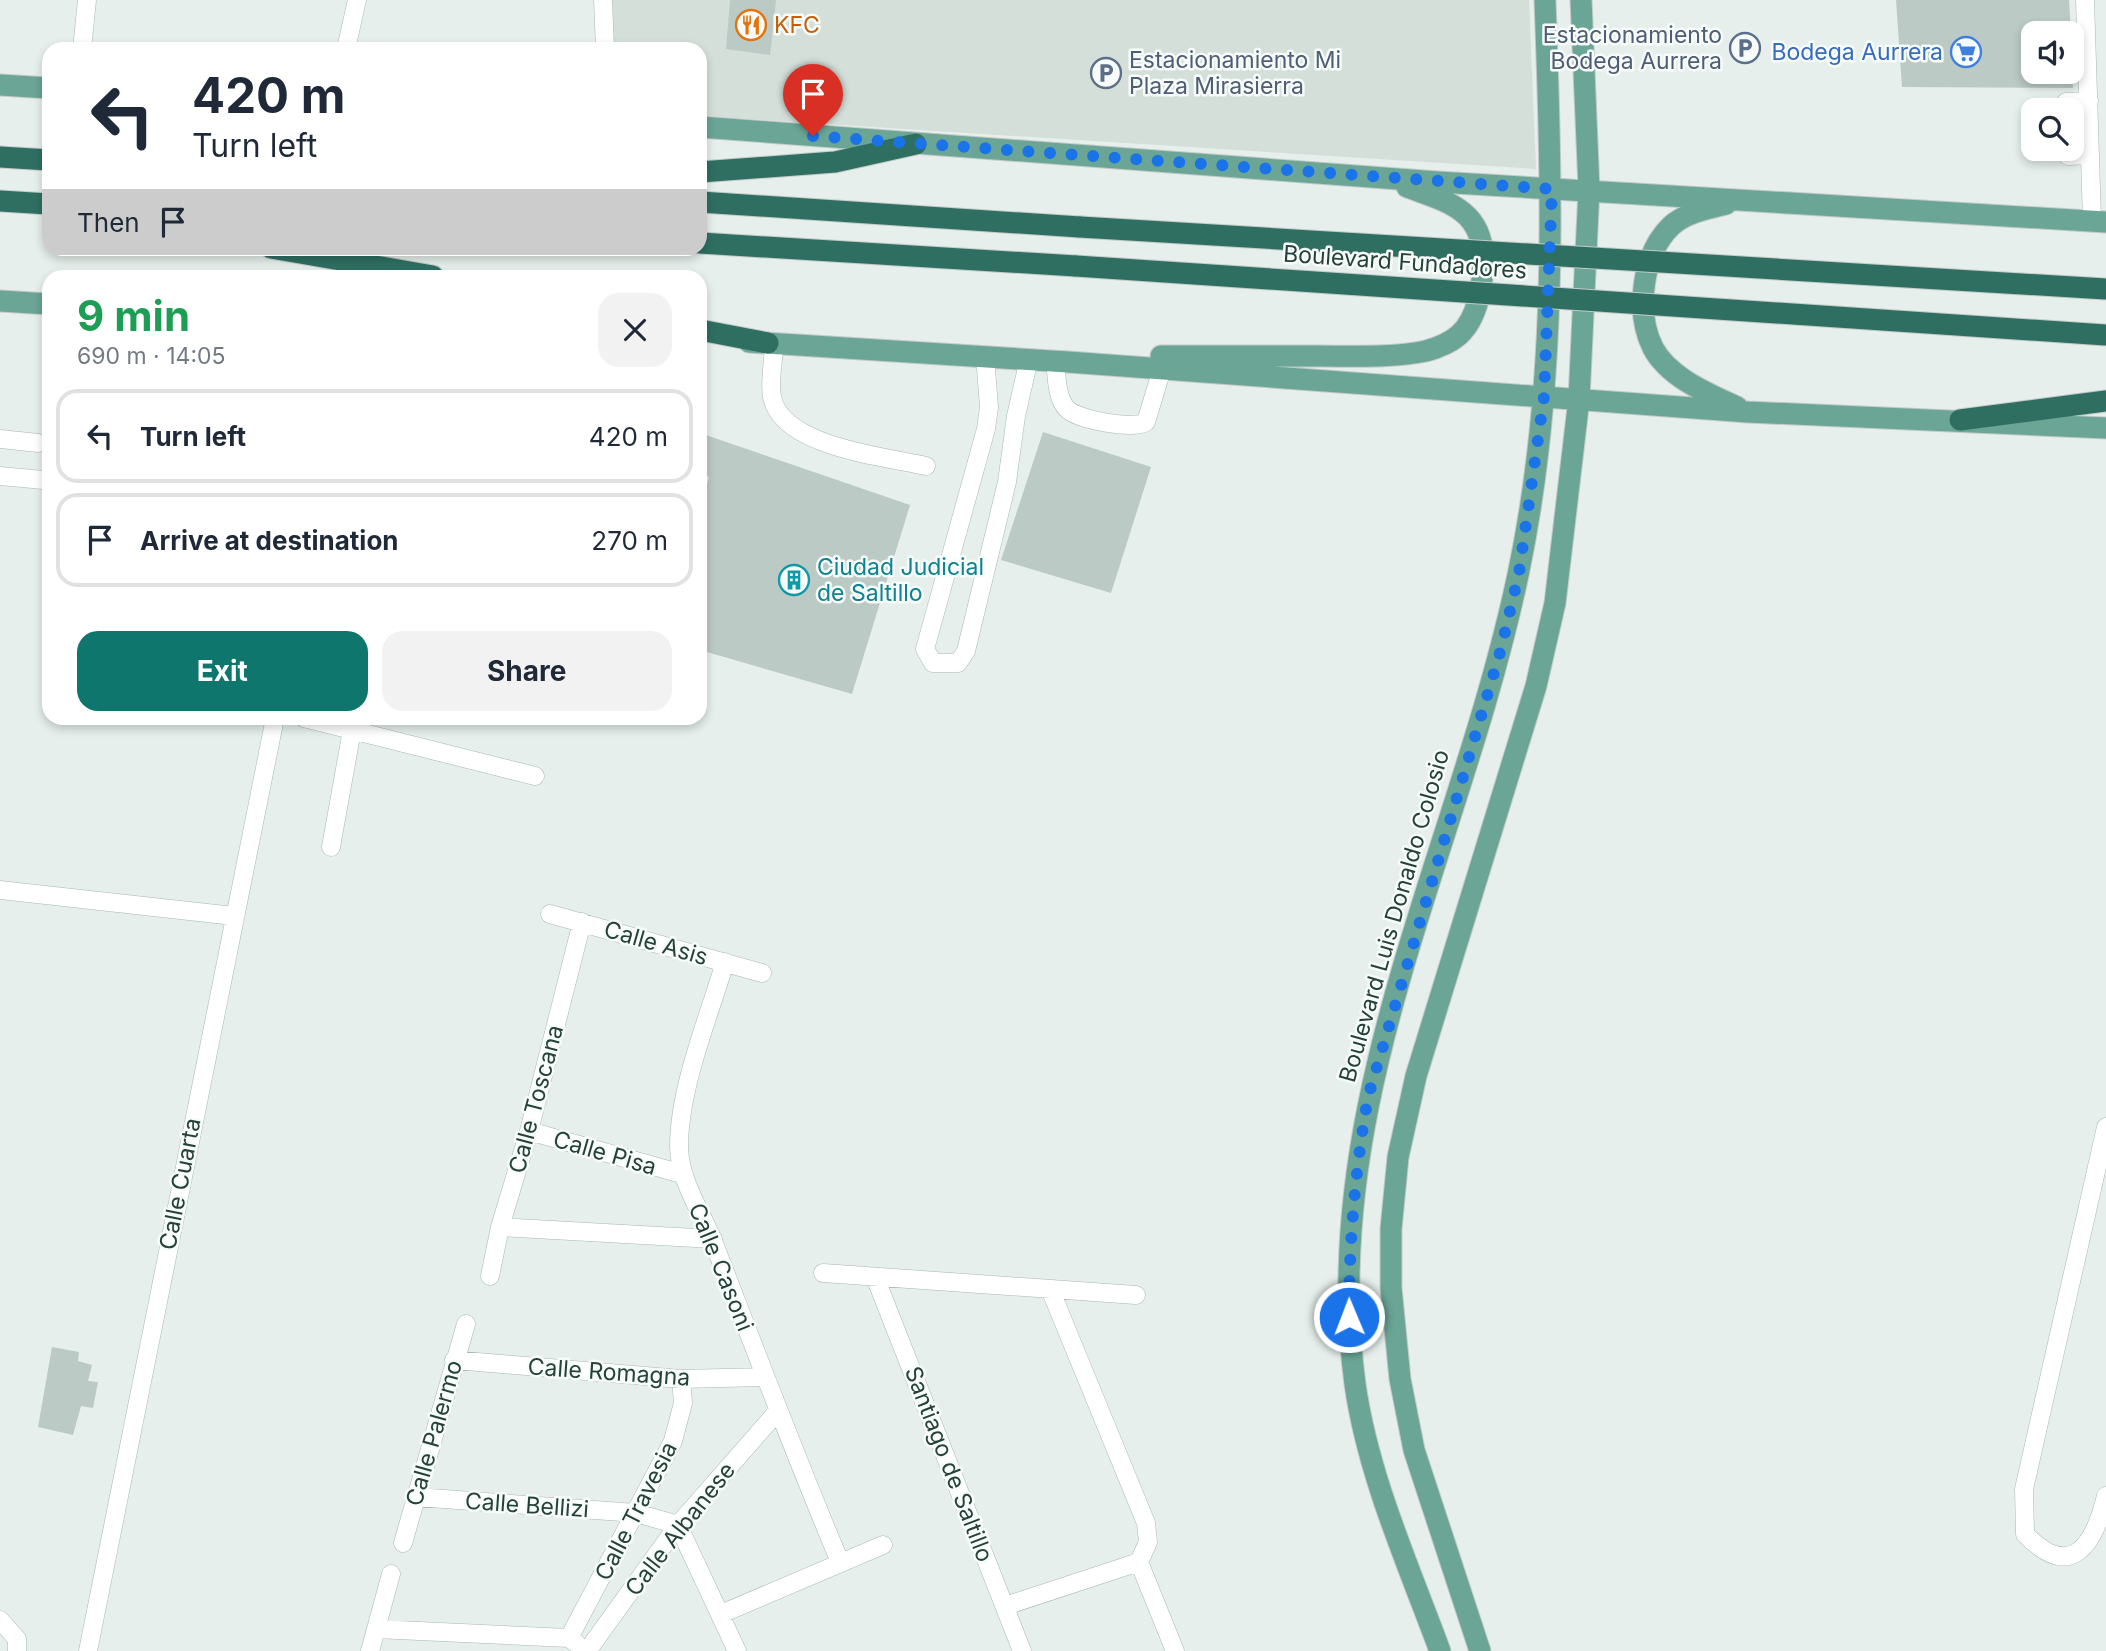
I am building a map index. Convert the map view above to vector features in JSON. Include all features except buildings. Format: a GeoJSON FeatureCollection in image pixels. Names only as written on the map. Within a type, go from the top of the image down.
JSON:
{"type":"FeatureCollection","features":[{"type":"Feature","properties":{"kind":"highway"},"geometry":{"type":"LineString","coordinates":[[707,171],[846,160],[916,144]]}},
{"type":"Feature","properties":{"kind":"highway"},"geometry":{"type":"LineString","coordinates":[[0,157],[42,160]]}},
{"type":"Feature","properties":{"kind":"highway"},"geometry":{"type":"LineString","coordinates":[[0,201],[42,204]]}},
{"type":"Feature","properties":{"kind":"highway","name":"Boulevard Fundadores"},"geometry":{"type":"LineString","coordinates":[[707,202],[2106,289]]}},
{"type":"Feature","properties":{"kind":"highway","name":"Boulevard Fundadores"},"geometry":{"type":"LineString","coordinates":[[707,243],[2106,335]]}},
{"type":"Feature","properties":{"kind":"highway"},"geometry":{"type":"LineString","coordinates":[[317,256],[398,270]]}},
{"type":"Feature","properties":{"kind":"highway"},"geometry":{"type":"LineString","coordinates":[[707,331],[771,343]]}},
{"type":"Feature","properties":{"kind":"highway"},"geometry":{"type":"LineString","coordinates":[[1960,420],[2106,401]]}},
{"type":"Feature","properties":{"kind":"main road","name":"Boulevard Luis Donaldo Colosio"},"geometry":{"type":"LineString","coordinates":[[1440,1651],[1372,1462],[1356,1387],[1349,1317],[1348,1243],[1356,1169],[1368,1097],[1507,623],[1532,494],[1544,397],[1552,189],[1545,0]]}},
{"type":"Feature","properties":{"kind":"main road"},"geometry":{"type":"LineString","coordinates":[[1480,1651],[1414,1450],[1400,1379],[1391,1288],[1391,1229],[1398,1157],[1416,1076],[1544,654],[1564,544],[1579,399],[1589,189],[1581,0]]}},
{"type":"Feature","properties":{"kind":"main road"},"geometry":{"type":"LineString","coordinates":[[0,85],[42,88]]}},
{"type":"Feature","properties":{"kind":"main road"},"geometry":{"type":"LineString","coordinates":[[707,128],[1381,178],[2099,221]]}},
{"type":"Feature","properties":{"kind":"main road"},"geometry":{"type":"LineString","coordinates":[[1061,361],[1150,356],[1374,356],[1426,351],[1445,344],[1460,334],[1475,311],[1483,265],[1483,244],[1478,228],[1457,208],[1381,178]]}},
{"type":"Feature","properties":{"kind":"main road"},"geometry":{"type":"LineString","coordinates":[[1748,412],[1686,381],[1661,359],[1653,348],[1648,330],[1644,281],[1659,242],[1672,225],[1717,206],[1749,200]]}},
{"type":"Feature","properties":{"kind":"main road"},"geometry":{"type":"LineString","coordinates":[[0,301],[42,304]]}},
{"type":"Feature","properties":{"kind":"main road"},"geometry":{"type":"LineString","coordinates":[[707,340],[1061,361],[1748,412],[2106,428]]}},
{"type":"Feature","properties":{"kind":"street"},"geometry":{"type":"LineString","coordinates":[[83,42],[87,0]]}},
{"type":"Feature","properties":{"kind":"street"},"geometry":{"type":"LineString","coordinates":[[347,42],[357,0]]}},
{"type":"Feature","properties":{"kind":"street"},"geometry":{"type":"LineString","coordinates":[[603,0],[605,42]]}},
{"type":"Feature","properties":{"kind":"street"},"geometry":{"type":"LineString","coordinates":[[2085,0],[2090,155],[2099,221]]}},
{"type":"Feature","properties":{"kind":"street"},"geometry":{"type":"LineString","coordinates":[[2084,101],[2089,101]]}},
{"type":"Feature","properties":{"kind":"street"},"geometry":{"type":"LineString","coordinates":[[2084,155],[2090,155]]}},
{"type":"Feature","properties":{"kind":"street"},"geometry":{"type":"LineString","coordinates":[[771,343],[772,395],[780,418],[789,427],[818,441],[926,466]]}},
{"type":"Feature","properties":{"kind":"street"},"geometry":{"type":"LineString","coordinates":[[985,356],[989,407],[986,429],[925,649],[933,663],[958,663],[966,651],[1007,482],[1016,416],[1029,359]]}},
{"type":"Feature","properties":{"kind":"street"},"geometry":{"type":"LineString","coordinates":[[1061,361],[1061,398],[1066,408],[1084,417],[1123,425],[1140,426],[1146,422],[1161,369]]}},
{"type":"Feature","properties":{"kind":"street"},"geometry":{"type":"LineString","coordinates":[[0,439],[38,443]]}},
{"type":"Feature","properties":{"kind":"street"},"geometry":{"type":"LineString","coordinates":[[0,476],[42,480]]}},
{"type":"Feature","properties":{"kind":"street","name":"Calle Cuarta"},"geometry":{"type":"LineString","coordinates":[[88,1651],[233,916],[274,725]]}},
{"type":"Feature","properties":{"kind":"street"},"geometry":{"type":"LineString","coordinates":[[332,725],[536,775]]}},
{"type":"Feature","properties":{"kind":"street"},"geometry":{"type":"LineString","coordinates":[[331,847],[352,730]]}},
{"type":"Feature","properties":{"kind":"street"},"geometry":{"type":"LineString","coordinates":[[0,890],[233,916]]}},
{"type":"Feature","properties":{"kind":"street","name":"Calle Asis"},"geometry":{"type":"LineString","coordinates":[[550,914],[762,973]]}},
{"type":"Feature","properties":{"kind":"street","name":"Calle Toscana"},"geometry":{"type":"LineString","coordinates":[[490,1276],[500,1227],[529,1131],[582,922]]}},
{"type":"Feature","properties":{"kind":"street","name":"Calle Casoni"},"geometry":{"type":"LineString","coordinates":[[725,962],[686,1094],[679,1146],[681,1174],[713,1239],[777,1412],[840,1562]]}},
{"type":"Feature","properties":{"kind":"street"},"geometry":{"type":"LineString","coordinates":[[2106,1126],[2024,1489],[2025,1534],[2039,1549],[2052,1555],[2080,1551],[2090,1543],[2106,1496]]}},
{"type":"Feature","properties":{"kind":"street","name":"Calle Pisa"},"geometry":{"type":"LineString","coordinates":[[529,1131],[681,1174]]}},
{"type":"Feature","properties":{"kind":"street"},"geometry":{"type":"LineString","coordinates":[[500,1227],[713,1239]]}},
{"type":"Feature","properties":{"kind":"street"},"geometry":{"type":"LineString","coordinates":[[823,1273],[1136,1295]]}},
{"type":"Feature","properties":{"kind":"street","name":"Santiago de Saltillo"},"geometry":{"type":"LineString","coordinates":[[875,1277],[1022,1651]]}},
{"type":"Feature","properties":{"kind":"street"},"geometry":{"type":"LineString","coordinates":[[1050,1289],[1146,1523],[1148,1542],[1139,1562],[1175,1651]]}},
{"type":"Feature","properties":{"kind":"street","name":"Calle Palermo"},"geometry":{"type":"LineString","coordinates":[[403,1544],[466,1324]]}},
{"type":"Feature","properties":{"kind":"street","name":"Calle Romagna"},"geometry":{"type":"LineString","coordinates":[[454,1360],[681,1378],[765,1377]]}},
{"type":"Feature","properties":{"kind":"street","name":"Calle Travesia"},"geometry":{"type":"LineString","coordinates":[[569,1638],[673,1441],[683,1403],[681,1378]]}},
{"type":"Feature","properties":{"kind":"street","name":"Calle Albanese"},"geometry":{"type":"LineString","coordinates":[[588,1651],[678,1525],[777,1412]]}},
{"type":"Feature","properties":{"kind":"street","name":"Calle Bellizi"},"geometry":{"type":"LineString","coordinates":[[415,1497],[636,1513],[678,1525]]}},
{"type":"Feature","properties":{"kind":"street"},"geometry":{"type":"LineString","coordinates":[[678,1525],[737,1651]]}},
{"type":"Feature","properties":{"kind":"street"},"geometry":{"type":"LineString","coordinates":[[721,1614],[883,1545]]}},
{"type":"Feature","properties":{"kind":"street"},"geometry":{"type":"LineString","coordinates":[[1005,1606],[1139,1562]]}},
{"type":"Feature","properties":{"kind":"street"},"geometry":{"type":"LineString","coordinates":[[370,1651],[391,1574]]}},
{"type":"Feature","properties":{"kind":"street"},"geometry":{"type":"LineString","coordinates":[[0,1620],[17,1639],[17,1651]]}},
{"type":"Feature","properties":{"kind":"street"},"geometry":{"type":"LineString","coordinates":[[376,1629],[472,1643],[569,1638],[588,1651]]}},
{"type":"Feature","properties":{"kind":"shaded area","name":"Estacionamiento Mi Plaza Mirasierra"},"geometry":{"type":"Polygon","coordinates":[[[612,0],[1529,0],[1536,169],[707,116],[707,42],[614,42],[612,0]]]}},
{"type":"Feature","properties":{"kind":"place","name":"KFC"},"geometry":{"type":"Point","coordinates":[751,25]}},
{"type":"Feature","properties":{"kind":"place","name":"Estacionamiento Bodega Aurrera"},"geometry":{"type":"Point","coordinates":[1745,48]}},
{"type":"Feature","properties":{"kind":"place","name":"Bodega Aurrera"},"geometry":{"type":"Point","coordinates":[1966,52]}},
{"type":"Feature","properties":{"kind":"place","name":"Estacionamiento Mi Plaza Mirasierra"},"geometry":{"type":"Point","coordinates":[1106,73]}},
{"type":"Feature","properties":{"kind":"place","name":"Ciudad Judicial de Saltillo"},"geometry":{"type":"Point","coordinates":[794,580]}},
{"type":"Feature","properties":{"kind":"route"},"geometry":{"type":"LineString","coordinates":[[813,136],[1552,189],[1544,397],[1519,573],[1501,649],[1392,1007],[1368,1097],[1356,1169],[1348,1243],[1349,1317]]}}]}
